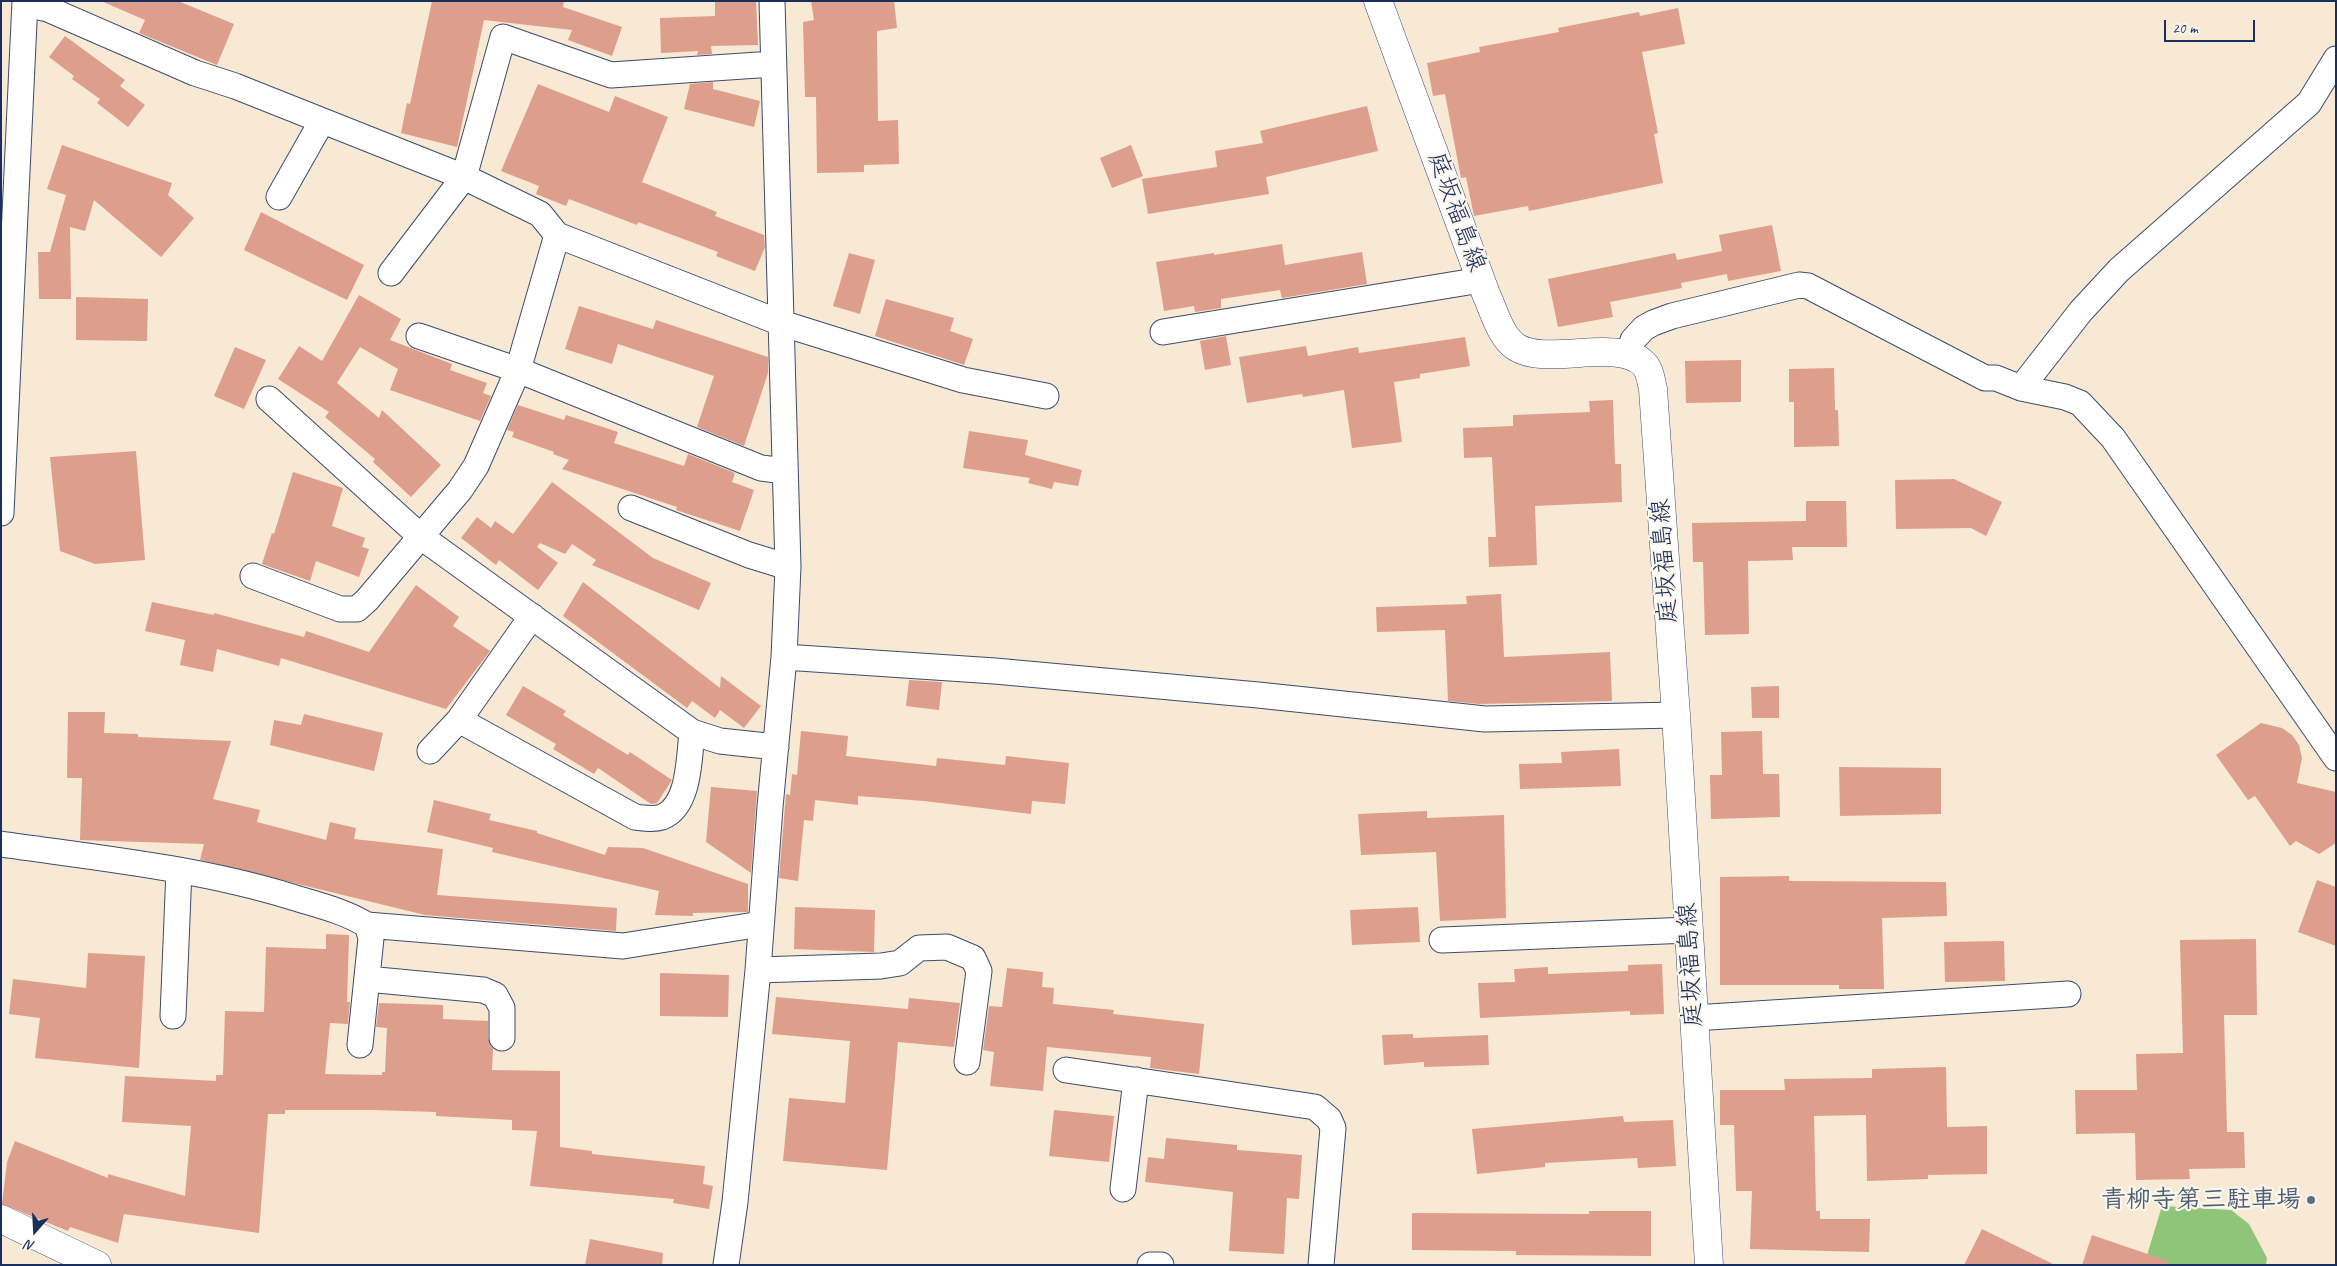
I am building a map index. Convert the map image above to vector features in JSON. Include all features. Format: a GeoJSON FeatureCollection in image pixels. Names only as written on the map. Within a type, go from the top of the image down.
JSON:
{"type":"FeatureCollection","features":[{"type":"Feature","properties":{"kind":"main road","name":"庭坂福島線"},"geometry":{"type":"LineString","coordinates":[[1378,1],[1481,280],[1506,337],[1516,347],[1530,353],[1613,353],[1628,356],[1644,364],[1648,370],[1653,389],[1676,715],[1709,1265]]}},
{"type":"Feature","properties":{"kind":"main road"},"geometry":{"type":"LineString","coordinates":[[1,1218],[97,1265]]}},
{"type":"Feature","properties":{"kind":"street"},"geometry":{"type":"LineString","coordinates":[[726,1265],[735,1202],[758,970],[784,657],[788,567],[772,1]]}},
{"type":"Feature","properties":{"kind":"street"},"geometry":{"type":"LineString","coordinates":[[1,512],[10,116],[25,3],[48,9],[195,73],[235,86],[464,177],[540,214],[557,235],[781,323],[963,380],[1046,396]]}},
{"type":"Feature","properties":{"kind":"street"},"geometry":{"type":"LineString","coordinates":[[391,273],[464,177],[503,37],[611,75],[773,64]]}},
{"type":"Feature","properties":{"kind":"street"},"geometry":{"type":"LineString","coordinates":[[2022,388],[2081,311],[2119,270],[2309,103],[2336,59]]}},
{"type":"Feature","properties":{"kind":"street"},"geometry":{"type":"LineString","coordinates":[[279,197],[322,121]]}},
{"type":"Feature","properties":{"kind":"street"},"geometry":{"type":"LineString","coordinates":[[253,576],[340,609],[357,609],[367,600],[460,490],[476,466],[518,370],[557,235]]}},
{"type":"Feature","properties":{"kind":"street"},"geometry":{"type":"LineString","coordinates":[[1163,332],[1481,280]]}},
{"type":"Feature","properties":{"kind":"street"},"geometry":{"type":"LineString","coordinates":[[1628,356],[1633,340],[1644,328],[1672,316],[1799,285],[1808,286],[1985,378],[1996,378],[2022,388],[2065,397],[2080,403],[2113,438],[2336,758]]}},
{"type":"Feature","properties":{"kind":"street"},"geometry":{"type":"LineString","coordinates":[[419,336],[518,370],[761,468],[785,471]]}},
{"type":"Feature","properties":{"kind":"street"},"geometry":{"type":"LineString","coordinates":[[269,399],[420,536],[692,732],[720,741],[776,747]]}},
{"type":"Feature","properties":{"kind":"street"},"geometry":{"type":"LineString","coordinates":[[631,508],[750,555],[788,567]]}},
{"type":"Feature","properties":{"kind":"street"},"geometry":{"type":"LineString","coordinates":[[430,751],[460,720],[532,616]]}},
{"type":"Feature","properties":{"kind":"street"},"geometry":{"type":"LineString","coordinates":[[784,657],[994,671],[1258,695],[1485,719],[1676,715]]}},
{"type":"Feature","properties":{"kind":"street"},"geometry":{"type":"LineString","coordinates":[[460,720],[635,817],[653,819],[664,816],[680,800],[684,790],[692,732]]}},
{"type":"Feature","properties":{"kind":"street"},"geometry":{"type":"LineString","coordinates":[[1,844],[179,870],[272,891],[339,911],[367,925],[623,946],[761,924]]}},
{"type":"Feature","properties":{"kind":"street"},"geometry":{"type":"LineString","coordinates":[[173,1016],[179,870]]}},
{"type":"Feature","properties":{"kind":"street"},"geometry":{"type":"LineString","coordinates":[[360,1045],[371,938],[367,925]]}},
{"type":"Feature","properties":{"kind":"street"},"geometry":{"type":"LineString","coordinates":[[1442,940],[1689,930]]}},
{"type":"Feature","properties":{"kind":"street"},"geometry":{"type":"LineString","coordinates":[[758,970],[881,966],[900,962],[919,948],[948,947],[973,958],[978,971],[967,1062]]}},
{"type":"Feature","properties":{"kind":"street"},"geometry":{"type":"LineString","coordinates":[[367,979],[483,990],[495,995],[502,1008],[502,1038]]}},
{"type":"Feature","properties":{"kind":"street"},"geometry":{"type":"LineString","coordinates":[[1694,1018],[2068,994]]}},
{"type":"Feature","properties":{"kind":"street"},"geometry":{"type":"LineString","coordinates":[[1066,1070],[1315,1108],[1329,1119],[1333,1128],[1321,1265]]}},
{"type":"Feature","properties":{"kind":"street"},"geometry":{"type":"LineString","coordinates":[[1124,1189],[1136,1080]]}},
{"type":"Feature","properties":{"kind":"street"},"geometry":{"type":"LineString","coordinates":[[1150,1265],[1161,1265]]}},
{"type":"Feature","properties":{"kind":"green space"},"geometry":{"type":"Polygon","coordinates":[[[2162,1206],[2231,1210],[2249,1224],[2267,1258],[2266,1265],[2144,1265],[2162,1206]]]}},
{"type":"Feature","properties":{"kind":"building"},"geometry":{"type":"Polygon","coordinates":[[[101,1],[178,1],[234,24],[217,65],[139,33],[145,20],[101,1]]]}},
{"type":"Feature","properties":{"kind":"building"},"geometry":{"type":"Polygon","coordinates":[[[432,1],[564,1],[563,7],[622,27],[612,56],[568,40],[572,30],[484,20],[457,147],[401,133],[407,103],[410,104],[432,1]]]}},
{"type":"Feature","properties":{"kind":"building"},"geometry":{"type":"Polygon","coordinates":[[[715,1],[756,1],[758,45],[711,46],[712,54],[697,55],[698,51],[661,53],[660,18],[715,16],[715,1]]]}},
{"type":"Feature","properties":{"kind":"building"},"geometry":{"type":"Polygon","coordinates":[[[811,1],[894,1],[897,28],[877,31],[878,121],[898,120],[899,164],[864,165],[864,172],[817,173],[816,97],[805,97],[803,22],[814,20],[811,1]]]}},
{"type":"Feature","properties":{"kind":"building"},"geometry":{"type":"Polygon","coordinates":[[[1678,8],[1685,44],[1642,52],[1658,133],[1654,134],[1663,183],[1529,211],[1528,206],[1474,216],[1466,177],[1461,178],[1445,94],[1433,96],[1427,63],[1480,52],[1479,47],[1559,32],[1558,28],[1639,12],[1640,16],[1678,8]]]}},
{"type":"Feature","properties":{"kind":"building"},"geometry":{"type":"Polygon","coordinates":[[[65,36],[125,80],[120,86],[145,105],[128,127],[97,103],[100,99],[72,79],[74,76],[49,57],[65,36]]]}},
{"type":"Feature","properties":{"kind":"building"},"geometry":{"type":"Polygon","coordinates":[[[713,82],[713,89],[760,101],[754,127],[684,109],[690,84],[713,82]]]}},
{"type":"Feature","properties":{"kind":"building"},"geometry":{"type":"Polygon","coordinates":[[[538,84],[609,112],[615,96],[668,117],[642,182],[717,212],[715,216],[764,235],[765,247],[755,271],[716,256],[718,252],[638,222],[637,225],[569,199],[566,206],[536,194],[539,186],[501,171],[538,84]]]}},
{"type":"Feature","properties":{"kind":"building"},"geometry":{"type":"Polygon","coordinates":[[[1367,106],[1378,151],[1266,177],[1269,194],[1148,214],[1142,179],[1217,167],[1215,151],[1263,143],[1260,131],[1367,106]]]}},
{"type":"Feature","properties":{"kind":"building"},"geometry":{"type":"Polygon","coordinates":[[[62,145],[172,183],[168,195],[194,218],[161,257],[94,200],[85,231],[70,227],[71,299],[39,299],[38,252],[50,252],[66,195],[47,189],[62,145]]]}},
{"type":"Feature","properties":{"kind":"building"},"geometry":{"type":"Polygon","coordinates":[[[1131,145],[1143,176],[1112,188],[1100,158],[1131,145]]]}},
{"type":"Feature","properties":{"kind":"building"},"geometry":{"type":"Polygon","coordinates":[[[261,212],[364,265],[347,300],[244,250],[261,212]]]}},
{"type":"Feature","properties":{"kind":"building"},"geometry":{"type":"Polygon","coordinates":[[[1772,225],[1781,271],[1728,281],[1727,274],[1681,283],[1682,288],[1610,302],[1613,317],[1558,327],[1548,279],[1675,253],[1677,260],[1722,251],[1719,235],[1772,225]]]}},
{"type":"Feature","properties":{"kind":"building"},"geometry":{"type":"Polygon","coordinates":[[[1282,244],[1285,265],[1362,252],[1367,284],[1282,298],[1280,290],[1221,299],[1221,308],[1195,312],[1194,306],[1164,311],[1156,262],[1282,244]]]}},
{"type":"Feature","properties":{"kind":"building"},"geometry":{"type":"Polygon","coordinates":[[[849,253],[875,260],[860,314],[833,306],[849,253]]]}},
{"type":"Feature","properties":{"kind":"building"},"geometry":{"type":"Polygon","coordinates":[[[359,295],[401,319],[390,340],[452,364],[450,370],[487,383],[483,393],[491,396],[480,421],[390,390],[398,369],[360,347],[337,383],[379,418],[382,410],[441,465],[411,497],[373,462],[375,459],[325,417],[329,412],[278,379],[299,346],[322,361],[359,295]]]}},
{"type":"Feature","properties":{"kind":"building"},"geometry":{"type":"Polygon","coordinates":[[[76,297],[148,299],[147,341],[76,340],[76,297]]]}},
{"type":"Feature","properties":{"kind":"building"},"geometry":{"type":"Polygon","coordinates":[[[886,299],[954,318],[950,331],[973,339],[964,365],[875,336],[886,299]]]}},
{"type":"Feature","properties":{"kind":"building"},"geometry":{"type":"Polygon","coordinates":[[[579,306],[653,329],[656,320],[768,357],[768,373],[744,446],[697,427],[714,376],[618,344],[612,364],[565,349],[579,306]]]}},
{"type":"Feature","properties":{"kind":"building"},"geometry":{"type":"Polygon","coordinates":[[[1226,336],[1231,365],[1205,370],[1200,341],[1226,336]]]}},
{"type":"Feature","properties":{"kind":"building"},"geometry":{"type":"Polygon","coordinates":[[[1465,337],[1470,366],[1420,374],[1420,378],[1394,382],[1402,442],[1352,448],[1344,390],[1303,397],[1302,394],[1247,403],[1239,357],[1306,346],[1308,356],[1358,347],[1359,353],[1465,337]]]}},
{"type":"Feature","properties":{"kind":"building"},"geometry":{"type":"Polygon","coordinates":[[[235,347],[266,360],[244,409],[214,396],[235,347]]]}},
{"type":"Feature","properties":{"kind":"building"},"geometry":{"type":"Polygon","coordinates":[[[1741,360],[1741,402],[1686,403],[1685,361],[1741,360]]]}},
{"type":"Feature","properties":{"kind":"building"},"geometry":{"type":"Polygon","coordinates":[[[1834,368],[1835,410],[1838,410],[1839,446],[1794,447],[1794,402],[1789,402],[1789,369],[1834,368]]]}},
{"type":"Feature","properties":{"kind":"building"},"geometry":{"type":"Polygon","coordinates":[[[1613,400],[1615,464],[1621,464],[1622,502],[1535,506],[1537,565],[1489,567],[1488,537],[1496,537],[1492,457],[1464,458],[1463,428],[1513,426],[1513,415],[1590,412],[1589,401],[1613,400]]]}},
{"type":"Feature","properties":{"kind":"building"},"geometry":{"type":"Polygon","coordinates":[[[518,405],[564,420],[566,415],[618,432],[614,443],[684,466],[688,454],[735,473],[732,482],[754,490],[740,531],[676,510],[677,507],[562,469],[569,460],[553,454],[554,452],[512,437],[514,432],[507,430],[518,405]]]}},
{"type":"Feature","properties":{"kind":"building"},"geometry":{"type":"Polygon","coordinates":[[[969,431],[1028,440],[1025,455],[1082,470],[1078,486],[1054,482],[1052,489],[1028,483],[1030,478],[963,468],[969,431]]]}},
{"type":"Feature","properties":{"kind":"building"},"geometry":{"type":"Polygon","coordinates":[[[136,451],[145,560],[95,564],[60,551],[50,457],[136,451]]]}},
{"type":"Feature","properties":{"kind":"building"},"geometry":{"type":"Polygon","coordinates":[[[293,472],[343,488],[332,526],[365,538],[362,547],[369,549],[359,577],[316,561],[310,581],[262,564],[272,533],[274,534],[293,472]]]}},
{"type":"Feature","properties":{"kind":"building"},"geometry":{"type":"Polygon","coordinates":[[[1954,479],[2002,502],[1986,536],[1971,528],[1896,529],[1895,480],[1954,479]]]}},
{"type":"Feature","properties":{"kind":"building"},"geometry":{"type":"Polygon","coordinates":[[[552,482],[653,558],[711,583],[699,610],[592,565],[596,560],[572,544],[565,554],[540,543],[537,547],[558,563],[538,590],[499,560],[496,565],[461,538],[477,517],[491,528],[495,521],[513,534],[552,482]]]}},
{"type":"Feature","properties":{"kind":"building"},"geometry":{"type":"Polygon","coordinates":[[[1806,501],[1846,501],[1847,547],[1792,547],[1793,560],[1748,561],[1749,634],[1705,635],[1703,562],[1693,562],[1692,523],[1806,521],[1806,501]]]}},
{"type":"Feature","properties":{"kind":"building"},"geometry":{"type":"Polygon","coordinates":[[[583,582],[720,688],[721,676],[761,706],[744,728],[720,710],[715,718],[692,701],[687,708],[563,616],[583,582]]]}},
{"type":"Feature","properties":{"kind":"building"},"geometry":{"type":"Polygon","coordinates":[[[416,585],[459,617],[453,626],[490,651],[446,709],[281,658],[279,666],[217,649],[213,672],[180,665],[185,640],[145,631],[152,602],[214,615],[214,613],[304,637],[306,631],[369,652],[416,585]]]}},
{"type":"Feature","properties":{"kind":"building"},"geometry":{"type":"Polygon","coordinates":[[[1501,594],[1504,657],[1610,652],[1612,701],[1479,704],[1448,701],[1445,630],[1377,632],[1376,607],[1467,604],[1466,596],[1501,594]]]}},
{"type":"Feature","properties":{"kind":"building"},"geometry":{"type":"Polygon","coordinates":[[[909,680],[942,682],[939,710],[906,706],[909,680]]]}},
{"type":"Feature","properties":{"kind":"building"},"geometry":{"type":"Polygon","coordinates":[[[523,686],[566,711],[563,715],[628,755],[630,752],[672,780],[657,803],[651,804],[598,768],[594,774],[553,749],[556,744],[506,715],[523,686]]]}},
{"type":"Feature","properties":{"kind":"building"},"geometry":{"type":"Polygon","coordinates":[[[1779,686],[1779,718],[1752,718],[1751,687],[1779,686]]]}},
{"type":"Feature","properties":{"kind":"building"},"geometry":{"type":"Polygon","coordinates":[[[68,712],[105,712],[104,733],[138,734],[138,737],[231,741],[213,799],[260,810],[257,822],[326,840],[330,822],[356,828],[354,839],[443,849],[437,895],[617,908],[616,931],[425,915],[200,860],[204,844],[80,840],[82,778],[67,778],[68,712]]]}},
{"type":"Feature","properties":{"kind":"building"},"geometry":{"type":"Polygon","coordinates":[[[304,714],[383,733],[374,771],[270,745],[274,720],[301,725],[304,714]]]}},
{"type":"Feature","properties":{"kind":"building"},"geometry":{"type":"Polygon","coordinates":[[[2261,723],[2282,728],[2292,735],[2299,745],[2302,758],[2297,783],[2336,792],[2336,843],[2319,854],[2296,841],[2290,846],[2255,796],[2248,800],[2216,755],[2261,723]]]}},
{"type":"Feature","properties":{"kind":"building"},"geometry":{"type":"Polygon","coordinates":[[[801,731],[848,736],[846,756],[936,766],[937,758],[1005,765],[1006,756],[1069,763],[1065,804],[1032,801],[1031,814],[924,801],[858,796],[858,805],[815,800],[813,821],[804,820],[798,881],[779,878],[786,794],[790,795],[792,774],[797,775],[801,731]]]}},
{"type":"Feature","properties":{"kind":"building"},"geometry":{"type":"Polygon","coordinates":[[[1762,731],[1763,774],[1779,774],[1780,817],[1711,819],[1710,775],[1722,775],[1721,732],[1762,731]]]}},
{"type":"Feature","properties":{"kind":"building"},"geometry":{"type":"Polygon","coordinates":[[[1619,749],[1621,786],[1520,789],[1519,764],[1562,763],[1561,752],[1619,749]]]}},
{"type":"Feature","properties":{"kind":"building"},"geometry":{"type":"Polygon","coordinates":[[[1839,767],[1941,768],[1941,814],[1840,816],[1839,767]]]}},
{"type":"Feature","properties":{"kind":"building"},"geometry":{"type":"Polygon","coordinates":[[[711,787],[757,791],[751,873],[706,842],[711,787]]]}},
{"type":"Feature","properties":{"kind":"building"},"geometry":{"type":"Polygon","coordinates":[[[434,800],[491,814],[489,820],[537,831],[537,833],[605,855],[608,847],[643,848],[748,884],[748,912],[693,913],[693,916],[655,915],[659,891],[492,852],[493,848],[427,832],[434,800]]]}},
{"type":"Feature","properties":{"kind":"building"},"geometry":{"type":"Polygon","coordinates":[[[1427,811],[1427,818],[1504,815],[1506,918],[1440,921],[1436,852],[1361,855],[1358,814],[1427,811]]]}},
{"type":"Feature","properties":{"kind":"building"},"geometry":{"type":"Polygon","coordinates":[[[1789,876],[1789,881],[1946,882],[1947,916],[1882,918],[1884,989],[1839,989],[1839,985],[1720,985],[1720,877],[1789,876]]]}},
{"type":"Feature","properties":{"kind":"building"},"geometry":{"type":"Polygon","coordinates":[[[2317,880],[2336,887],[2336,946],[2298,932],[2317,880]]]}},
{"type":"Feature","properties":{"kind":"building"},"geometry":{"type":"Polygon","coordinates":[[[795,907],[875,910],[874,952],[794,949],[795,907]]]}},
{"type":"Feature","properties":{"kind":"building"},"geometry":{"type":"Polygon","coordinates":[[[1418,907],[1420,942],[1352,945],[1350,910],[1418,907]]]}},
{"type":"Feature","properties":{"kind":"building"},"geometry":{"type":"Polygon","coordinates":[[[326,934],[349,935],[347,1002],[350,1002],[348,1024],[330,1023],[325,1074],[382,1075],[382,1072],[385,1072],[387,1028],[376,1027],[379,1003],[443,1005],[443,1019],[488,1021],[488,1038],[493,1049],[492,1070],[560,1071],[560,1147],[592,1151],[592,1154],[705,1166],[703,1184],[713,1186],[709,1209],[673,1203],[674,1199],[530,1186],[537,1131],[512,1130],[512,1120],[436,1116],[436,1112],[373,1110],[285,1110],[285,1114],[268,1114],[259,1233],[124,1214],[118,1243],[70,1227],[68,1231],[2,1204],[7,1162],[15,1141],[108,1178],[108,1174],[185,1196],[191,1126],[122,1122],[125,1076],[216,1081],[216,1075],[223,1075],[225,1011],[264,1012],[266,947],[326,949],[326,934]]]}},
{"type":"Feature","properties":{"kind":"building"},"geometry":{"type":"Polygon","coordinates":[[[2256,939],[2257,1015],[2224,1015],[2227,1132],[2244,1132],[2245,1168],[2189,1169],[2190,1179],[2136,1180],[2135,1133],[2076,1134],[2075,1090],[2137,1090],[2136,1054],[2183,1053],[2180,940],[2256,939]]]}},
{"type":"Feature","properties":{"kind":"building"},"geometry":{"type":"Polygon","coordinates":[[[2004,941],[2005,981],[1945,982],[1944,942],[2004,941]]]}},
{"type":"Feature","properties":{"kind":"building"},"geometry":{"type":"Polygon","coordinates":[[[88,953],[145,956],[139,1068],[35,1058],[40,1018],[9,1014],[13,979],[86,988],[88,953]]]}},
{"type":"Feature","properties":{"kind":"building"},"geometry":{"type":"Polygon","coordinates":[[[1662,964],[1664,1014],[1630,1015],[1630,1011],[1480,1018],[1478,983],[1515,982],[1514,969],[1548,967],[1548,974],[1628,971],[1628,965],[1662,964]]]}},
{"type":"Feature","properties":{"kind":"building"},"geometry":{"type":"Polygon","coordinates":[[[1007,968],[1043,972],[1042,987],[1054,988],[1053,1004],[1114,1010],[1113,1014],[1204,1024],[1199,1074],[1150,1068],[1151,1057],[1047,1047],[1043,1091],[990,1086],[994,1052],[983,1050],[989,1006],[1002,1007],[1007,968]]]}},
{"type":"Feature","properties":{"kind":"building"},"geometry":{"type":"Polygon","coordinates":[[[660,973],[729,975],[728,1017],[660,1016],[660,973]]]}},
{"type":"Feature","properties":{"kind":"building"},"geometry":{"type":"Polygon","coordinates":[[[776,997],[908,1009],[909,998],[960,1003],[954,1047],[898,1042],[887,1170],[783,1161],[789,1098],[845,1103],[850,1041],[772,1034],[776,997]]]}},
{"type":"Feature","properties":{"kind":"building"},"geometry":{"type":"Polygon","coordinates":[[[1413,1034],[1413,1038],[1488,1035],[1489,1065],[1424,1067],[1424,1062],[1384,1065],[1382,1035],[1413,1034]]]}},
{"type":"Feature","properties":{"kind":"building"},"geometry":{"type":"Polygon","coordinates":[[[1946,1067],[1947,1127],[1987,1126],[1987,1174],[1928,1175],[1928,1179],[1867,1181],[1866,1115],[1814,1116],[1816,1211],[1820,1211],[1820,1219],[1870,1219],[1869,1252],[1750,1249],[1752,1191],[1736,1191],[1734,1125],[1720,1125],[1720,1090],[1785,1090],[1784,1079],[1872,1078],[1872,1069],[1946,1067]]]}},
{"type":"Feature","properties":{"kind":"building"},"geometry":{"type":"Polygon","coordinates":[[[1054,1110],[1114,1116],[1109,1162],[1049,1156],[1054,1110]]]}},
{"type":"Feature","properties":{"kind":"building"},"geometry":{"type":"Polygon","coordinates":[[[1623,1116],[1624,1122],[1673,1120],[1676,1166],[1638,1168],[1637,1158],[1545,1163],[1545,1167],[1477,1174],[1472,1129],[1623,1116]]]}},
{"type":"Feature","properties":{"kind":"building"},"geometry":{"type":"Polygon","coordinates":[[[1166,1138],[1237,1145],[1237,1150],[1302,1155],[1299,1199],[1287,1198],[1284,1254],[1229,1251],[1233,1192],[1145,1182],[1148,1157],[1164,1159],[1166,1138]]]}},
{"type":"Feature","properties":{"kind":"building"},"geometry":{"type":"Polygon","coordinates":[[[1589,1211],[1651,1211],[1651,1256],[1516,1255],[1516,1251],[1412,1250],[1412,1213],[1589,1214],[1589,1211]]]}},
{"type":"Feature","properties":{"kind":"building"},"geometry":{"type":"Polygon","coordinates":[[[1982,1229],[2055,1265],[1964,1265],[1982,1229]]]}},
{"type":"Feature","properties":{"kind":"building"},"geometry":{"type":"Polygon","coordinates":[[[2092,1235],[2168,1261],[2168,1265],[2082,1265],[2092,1235]]]}},
{"type":"Feature","properties":{"kind":"building"},"geometry":{"type":"Polygon","coordinates":[[[590,1239],[663,1253],[662,1265],[585,1265],[590,1239]]]}},
{"type":"Feature","properties":{"kind":"place","name":"青柳寺第三駐車場"},"geometry":{"type":"Point","coordinates":[2311,1200]}}]}
